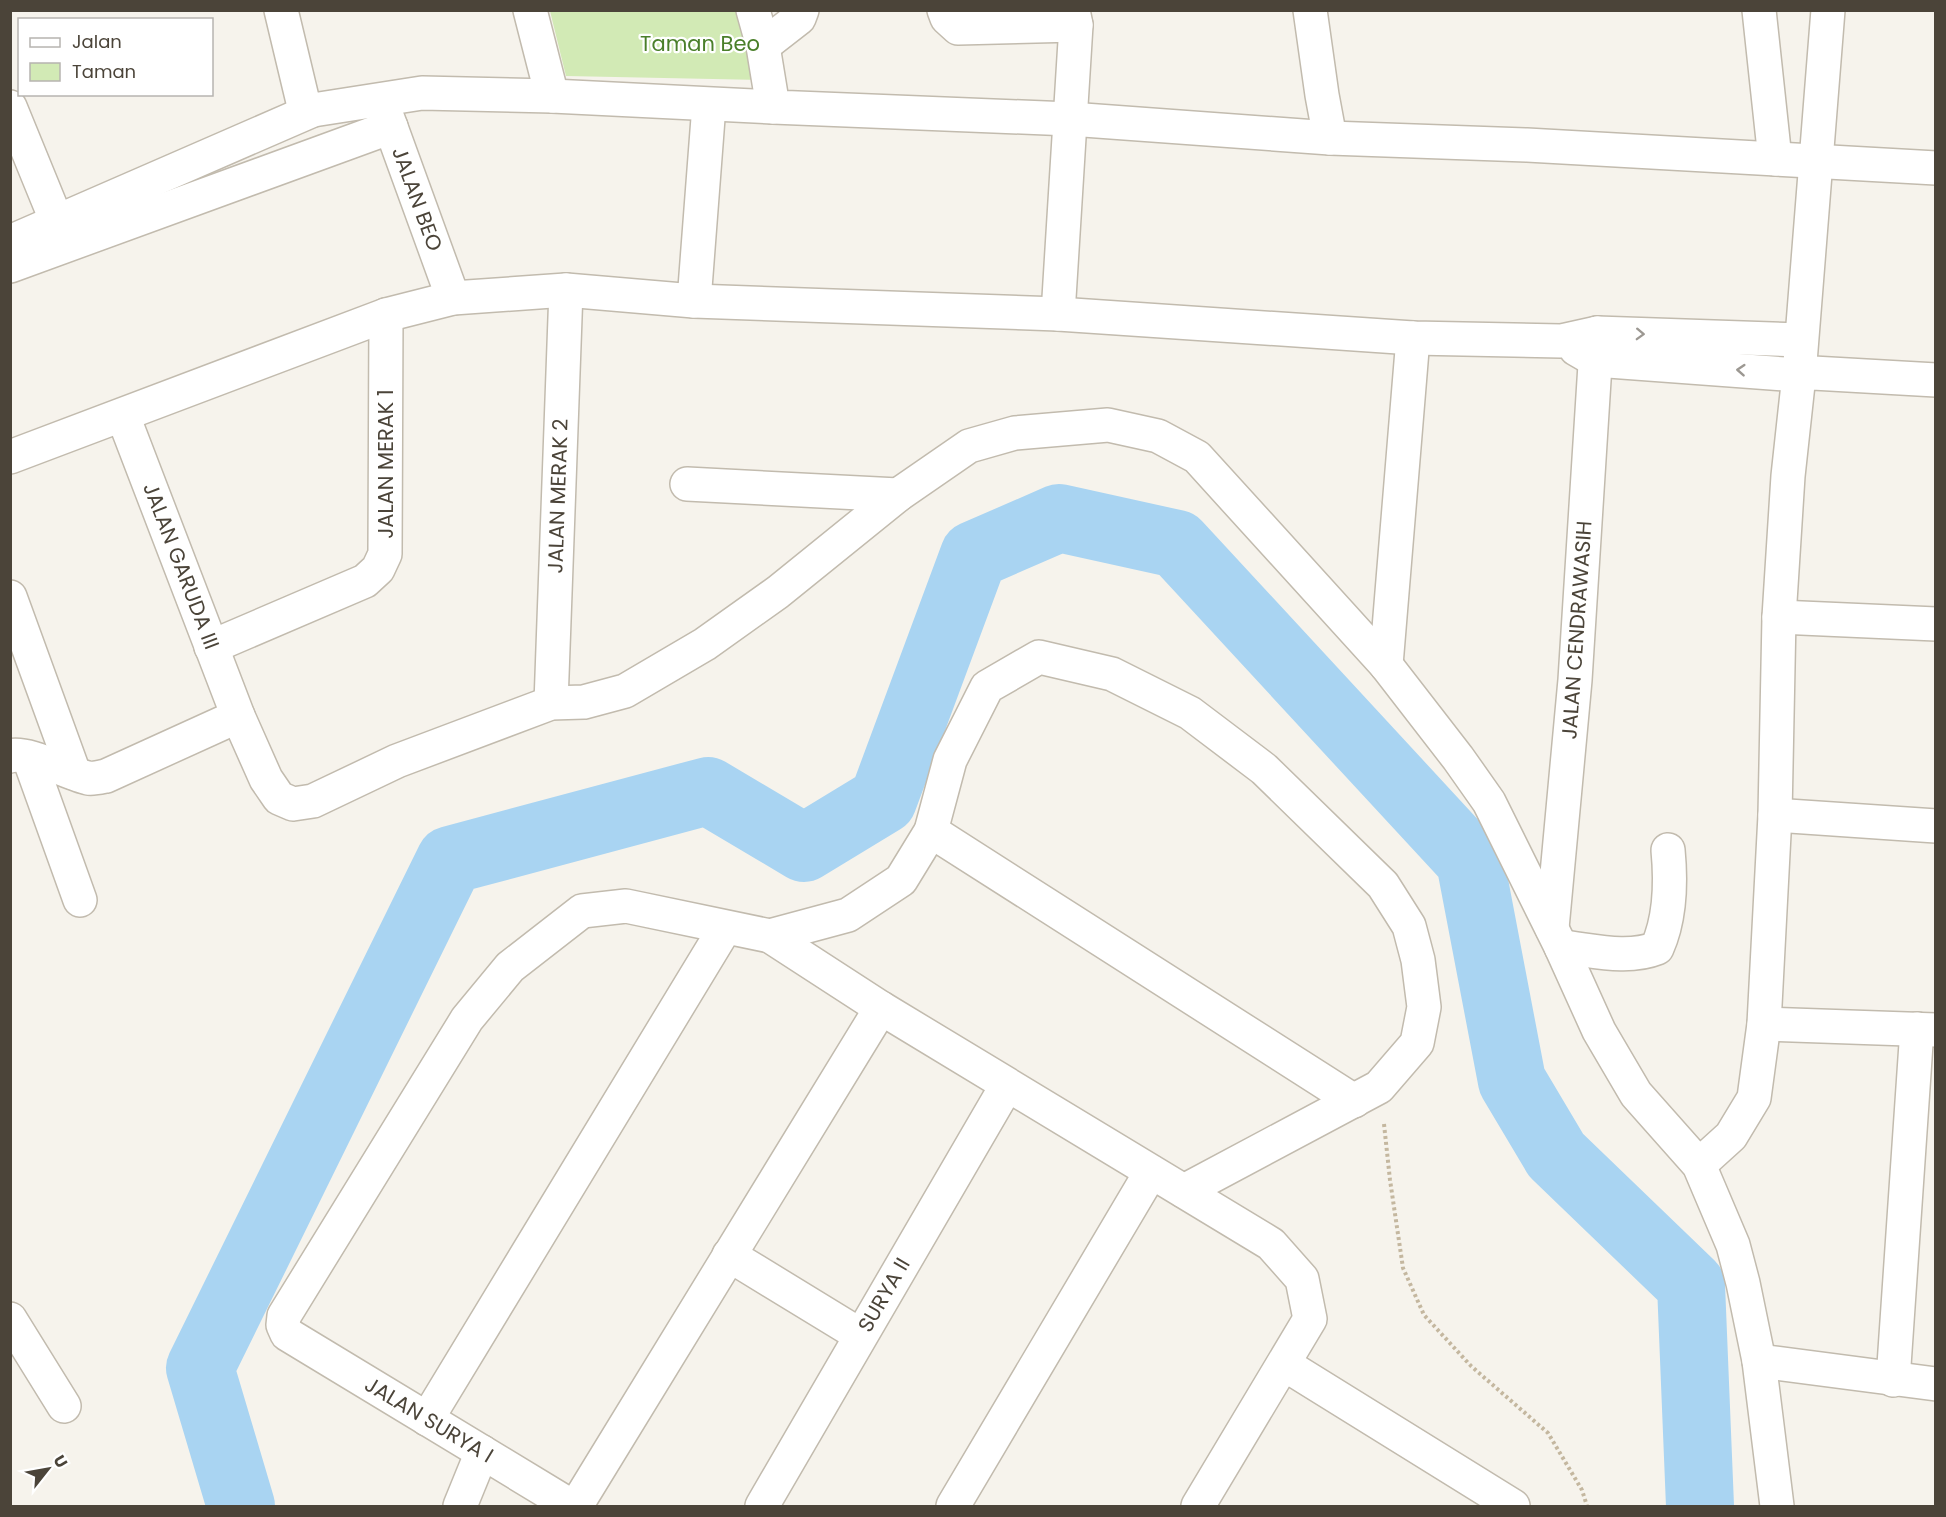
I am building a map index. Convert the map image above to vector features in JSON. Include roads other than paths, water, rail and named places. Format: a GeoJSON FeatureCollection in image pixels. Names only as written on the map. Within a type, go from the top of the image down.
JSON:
{"type":"FeatureCollection","features":[{"type":"Feature","properties":{"kind":"street"},"geometry":{"type":"LineString","coordinates":[[281,10],[303,102],[313,110]]}},
{"type":"Feature","properties":{"kind":"street"},"geometry":{"type":"LineString","coordinates":[[530,10],[552,96]]}},
{"type":"Feature","properties":{"kind":"street"},"geometry":{"type":"LineString","coordinates":[[753,10],[763,46],[773,107]]}},
{"type":"Feature","properties":{"kind":"street"},"geometry":{"type":"LineString","coordinates":[[763,46],[798,18],[802,10]]}},
{"type":"Feature","properties":{"kind":"street"},"geometry":{"type":"LineString","coordinates":[[944,10],[947,18],[958,28],[1075,18],[1058,314]]}},
{"type":"Feature","properties":{"kind":"street"},"geometry":{"type":"LineString","coordinates":[[1310,10],[1330,138]]}},
{"type":"Feature","properties":{"kind":"street"},"geometry":{"type":"LineString","coordinates":[[1759,10],[1775,159]]}},
{"type":"Feature","properties":{"kind":"street"},"geometry":{"type":"LineString","coordinates":[[1699,1165],[1731,1136],[1754,1098],[1764,1024],[1775,814],[1779,616],[1788,476],[1799,375],[1828,10]]}},
{"type":"Feature","properties":{"kind":"street"},"geometry":{"type":"LineString","coordinates":[[10,267],[386,114],[422,93],[552,96],[709,105],[1070,119],[1330,138],[1527,145],[1935,168]]}},
{"type":"Feature","properties":{"kind":"street"},"geometry":{"type":"LineString","coordinates":[[694,301],[709,105]]}},
{"type":"Feature","properties":{"kind":"street"},"geometry":{"type":"LineString","coordinates":[[10,107],[57,222]]}},
{"type":"Feature","properties":{"kind":"street"},"geometry":{"type":"LineString","coordinates":[[10,242],[313,110],[386,114]]}},
{"type":"Feature","properties":{"kind":"street","name":"JALAN BEO"},"geometry":{"type":"LineString","coordinates":[[386,114],[453,298]]}},
{"type":"Feature","properties":{"kind":"street"},"geometry":{"type":"LineString","coordinates":[[10,457],[386,315],[453,298],[566,290],[694,301],[1058,314],[1413,338],[1561,341],[1799,375],[1813,373],[1935,380]]}},
{"type":"Feature","properties":{"kind":"street","name":"JALAN MERAK 2"},"geometry":{"type":"LineString","coordinates":[[551,703],[566,290]]}},
{"type":"Feature","properties":{"kind":"street","name":"JALAN MERAK 1"},"geometry":{"type":"LineString","coordinates":[[211,647],[365,581],[378,569],[385,554],[386,315]]}},
{"type":"Feature","properties":{"kind":"street"},"geometry":{"type":"LineString","coordinates":[[1386,665],[1413,338]]}},
{"type":"Feature","properties":{"kind":"street"},"geometry":{"type":"LineString","coordinates":[[1596,346],[1801,340]]}},
{"type":"Feature","properties":{"kind":"street","name":"JALAN CENDRAWASIH"},"geometry":{"type":"LineString","coordinates":[[1556,938],[1596,346]]}},
{"type":"Feature","properties":{"kind":"street","name":"JALAN GARUDA III"},"geometry":{"type":"LineString","coordinates":[[123,416],[238,716],[266,779],[279,798],[293,804],[313,801],[397,761],[551,703],[584,702],[626,691],[705,644],[778,592],[898,495],[969,446],[1015,433],[1108,425],[1158,436],[1197,457],[1386,665],[1458,758],[1489,802],[1599,1031],[1636,1094],[1699,1165],[1733,1245],[1743,1282],[1760,1361],[1777,1506]]}},
{"type":"Feature","properties":{"kind":"street"},"geometry":{"type":"LineString","coordinates":[[687,484],[898,495]]}},
{"type":"Feature","properties":{"kind":"street"},"geometry":{"type":"LineString","coordinates":[[10,597],[74,773]]}},
{"type":"Feature","properties":{"kind":"street"},"geometry":{"type":"LineString","coordinates":[[1779,616],[1935,624]]}},
{"type":"Feature","properties":{"kind":"street"},"geometry":{"type":"LineString","coordinates":[[770,936],[849,915],[901,880],[931,831],[950,760],[987,687],[1039,657],[1112,674],[1190,713],[1264,770],[1383,885],[1409,926],[1418,960],[1424,1007],[1417,1043],[1366,1094],[1184,1191]]}},
{"type":"Feature","properties":{"kind":"street"},"geometry":{"type":"LineString","coordinates":[[20,757],[90,779],[106,776],[238,716]]}},
{"type":"Feature","properties":{"kind":"street"},"geometry":{"type":"LineString","coordinates":[[20,757],[80,900]]}},
{"type":"Feature","properties":{"kind":"street"},"geometry":{"type":"LineString","coordinates":[[1775,814],[1935,826]]}},
{"type":"Feature","properties":{"kind":"street"},"geometry":{"type":"LineString","coordinates":[[931,831],[1366,1094]]}},
{"type":"Feature","properties":{"kind":"street"},"geometry":{"type":"LineString","coordinates":[[1556,938],[1627,954],[1644,953],[1657,948],[1664,933],[1670,873],[1668,850]]}},
{"type":"Feature","properties":{"kind":"street","name":"JALAN SURYA I"},"geometry":{"type":"LineString","coordinates":[[571,1506],[287,1334],[283,1325],[284,1316],[468,1019],[510,967],[582,911],[626,906],[724,928]]}},
{"type":"Feature","properties":{"kind":"street"},"geometry":{"type":"LineString","coordinates":[[427,1419],[724,928],[770,936],[881,1008],[1271,1244],[1302,1279],[1310,1319],[1198,1506]]}},
{"type":"Feature","properties":{"kind":"street"},"geometry":{"type":"LineString","coordinates":[[576,1506],[881,1008]]}},
{"type":"Feature","properties":{"kind":"street"},"geometry":{"type":"LineString","coordinates":[[1764,1024],[1926,1030],[1893,1380]]}},
{"type":"Feature","properties":{"kind":"street","name":"SURYA II"},"geometry":{"type":"LineString","coordinates":[[762,1506],[1007,1085]]}},
{"type":"Feature","properties":{"kind":"street"},"geometry":{"type":"LineString","coordinates":[[953,1506],[1151,1172]]}},
{"type":"Feature","properties":{"kind":"street"},"geometry":{"type":"LineString","coordinates":[[729,1255],[860,1335]]}},
{"type":"Feature","properties":{"kind":"street"},"geometry":{"type":"LineString","coordinates":[[10,1319],[64,1406]]}},
{"type":"Feature","properties":{"kind":"street"},"geometry":{"type":"LineString","coordinates":[[1760,1361],[1935,1384]]}},
{"type":"Feature","properties":{"kind":"street"},"geometry":{"type":"LineString","coordinates":[[1284,1364],[1513,1506]]}},
{"type":"Feature","properties":{"kind":"street"},"geometry":{"type":"LineString","coordinates":[[460,1506],[482,1452]]}},
{"type":"Feature","properties":{"kind":"waterway"},"geometry":{"type":"LineString","coordinates":[[241,1506],[200,1368],[450,860],[708,791],[804,848],[883,800],[974,555],[1059,518],[1177,544],[1470,861],[1512,1081],[1556,1155],[1691,1285],[1700,1506]]}},
{"type":"Feature","properties":{"kind":"park label","name":"Taman Beo"},"geometry":{"type":"Point","coordinates":[700,44]}}]}
